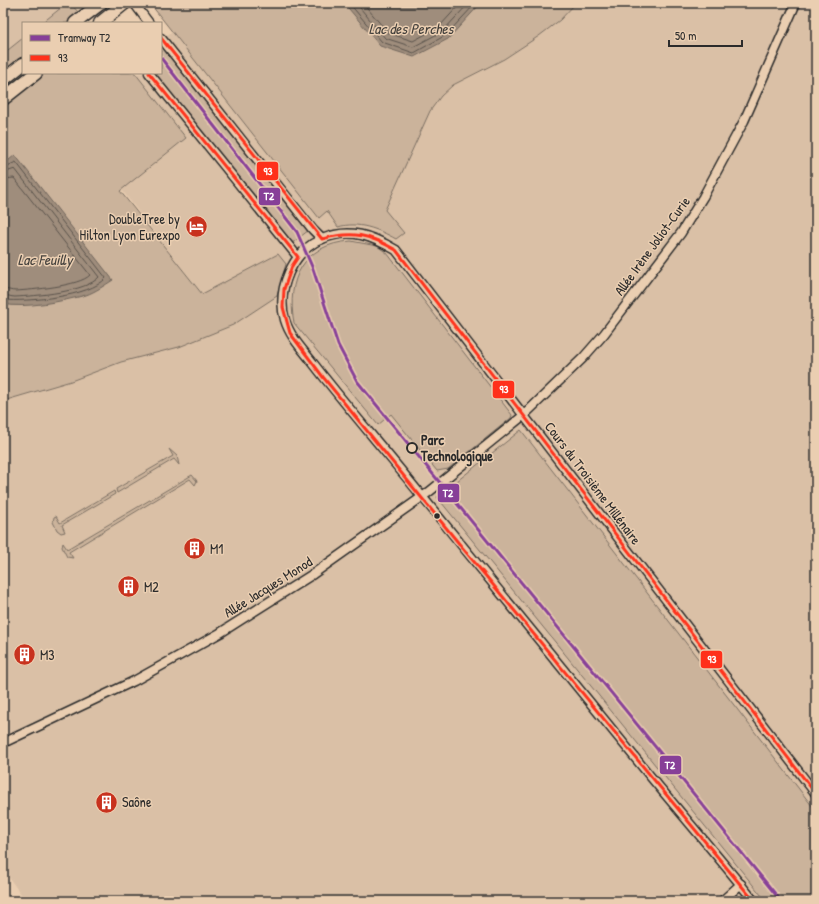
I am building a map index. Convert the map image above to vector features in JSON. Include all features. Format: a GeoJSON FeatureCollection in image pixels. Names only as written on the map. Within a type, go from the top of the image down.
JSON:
{"type":"FeatureCollection","features":[{"type":"Feature","properties":{"kind":"main road"},"geometry":{"type":"LineString","coordinates":[[105,22],[125,3]]}},
{"type":"Feature","properties":{"kind":"main road"},"geometry":{"type":"LineString","coordinates":[[76,22],[97,4]]}},
{"type":"Feature","properties":{"kind":"main road"},"geometry":{"type":"LineString","coordinates":[[3,80],[22,65]]}},
{"type":"Feature","properties":{"kind":"main road"},"geometry":{"type":"LineString","coordinates":[[3,99],[35,74]]}},
{"type":"Feature","properties":{"kind":"street"},"geometry":{"type":"LineString","coordinates":[[134,3],[148,22]]}},
{"type":"Feature","properties":{"kind":"street","name":"Allée Irène Joliot-Curie"},"geometry":{"type":"LineString","coordinates":[[524,415],[583,358],[604,334],[681,233],[703,197],[744,121],[796,3]]}},
{"type":"Feature","properties":{"kind":"street"},"geometry":{"type":"LineString","coordinates":[[97,4],[105,22]]}},
{"type":"Feature","properties":{"kind":"street"},"geometry":{"type":"LineString","coordinates":[[162,39],[313,230],[322,239]]}},
{"type":"Feature","properties":{"kind":"street"},"geometry":{"type":"LineString","coordinates":[[150,74],[298,257]]}},
{"type":"Feature","properties":{"kind":"street","name":"Cours du Troisième Millénaire"},"geometry":{"type":"LineString","coordinates":[[754,901],[323,377],[290,333],[282,307],[284,289],[292,266],[306,249],[322,239],[341,234],[361,234],[375,238],[396,250],[816,794]]}},
{"type":"Feature","properties":{"kind":"street","name":"Allée Jacques Monod"},"geometry":{"type":"LineString","coordinates":[[3,743],[113,692],[220,633],[313,574],[422,497],[524,415]]}},
{"type":"Feature","properties":{"kind":"street"},"geometry":{"type":"LineString","coordinates":[[722,901],[741,884]]}},
{"type":"Feature","properties":{"kind":"shaded area"},"geometry":{"type":"Polygon","coordinates":[[[3,3],[67,3],[43,22],[22,22],[22,39],[3,54],[3,3]]]}},
{"type":"Feature","properties":{"kind":"shaded area"},"geometry":{"type":"Polygon","coordinates":[[[67,3],[70,3],[79,13],[68,22],[43,22],[67,3]]]}},
{"type":"Feature","properties":{"kind":"shaded area"},"geometry":{"type":"Polygon","coordinates":[[[156,3],[576,3],[560,20],[539,36],[504,59],[453,85],[441,96],[430,111],[385,210],[404,233],[396,239],[368,227],[345,225],[338,227],[327,211],[319,218],[152,6],[156,3]]]}},
{"type":"Feature","properties":{"kind":"shaded area","name":"Parc Technologique"},"geometry":{"type":"Polygon","coordinates":[[[208,3],[430,111],[441,96],[453,85],[504,59],[560,20],[576,3],[816,3],[816,901],[26,901],[3,868],[3,401],[71,381],[121,362],[227,327],[65,116],[119,74],[162,74],[162,39],[208,3]]]}},
{"type":"Feature","properties":{"kind":"shaded area"},"geometry":{"type":"Polygon","coordinates":[[[22,39],[22,59],[3,73],[3,54],[22,39]]]}},
{"type":"Feature","properties":{"kind":"shaded area"},"geometry":{"type":"Polygon","coordinates":[[[162,44],[309,230],[291,244],[156,74],[162,74],[162,44]]]}},
{"type":"Feature","properties":{"kind":"shaded area"},"geometry":{"type":"Polygon","coordinates":[[[42,74],[136,74],[186,138],[120,191],[202,294],[278,254],[286,264],[277,296],[233,325],[179,347],[121,362],[71,381],[3,401],[3,105],[42,74]]]}},
{"type":"Feature","properties":{"kind":"shaded area"},"geometry":{"type":"Polygon","coordinates":[[[351,241],[377,246],[387,253],[512,415],[511,418],[448,469],[437,471],[391,414],[378,425],[294,323],[292,307],[293,292],[296,279],[302,267],[310,257],[321,249],[334,244],[351,241]]]}},
{"type":"Feature","properties":{"kind":"shaded area"},"geometry":{"type":"Polygon","coordinates":[[[521,430],[816,811],[816,901],[766,901],[437,497],[521,430]]]}},
{"type":"Feature","properties":{"kind":"shaded area"},"geometry":{"type":"Polygon","coordinates":[[[169,449],[177,456],[179,465],[174,459],[117,493],[116,489],[173,456],[169,449]]]}},
{"type":"Feature","properties":{"kind":"shaded area"},"geometry":{"type":"Polygon","coordinates":[[[192,475],[197,481],[195,485],[190,479],[69,552],[73,558],[67,557],[62,547],[63,543],[67,549],[192,475]]]}},
{"type":"Feature","properties":{"kind":"shaded area"},"geometry":{"type":"Polygon","coordinates":[[[114,491],[115,494],[62,525],[65,532],[61,533],[57,530],[53,522],[54,517],[56,516],[60,523],[114,491]]]}},
{"type":"Feature","properties":{"kind":"water","name":"Lac des Perches"},"geometry":{"type":"Polygon","coordinates":[[[344,3],[481,3],[448,39],[414,57],[380,46],[344,3]]]}},
{"type":"Feature","properties":{"kind":"water","name":"Lac Feuilly"},"geometry":{"type":"Polygon","coordinates":[[[15,155],[113,280],[89,294],[67,300],[22,306],[3,304],[3,165],[15,155]]]}},
{"type":"Feature","properties":{"kind":"tram line","name":"T2"},"geometry":{"type":"LineString","coordinates":[[162,59],[297,232],[313,269],[338,345],[357,381],[781,901]]}},
{"type":"Feature","properties":{"kind":"transit line","name":"93"},"geometry":{"type":"LineString","coordinates":[[162,39],[322,239],[343,235],[368,237],[396,250],[816,794]]}},
{"type":"Feature","properties":{"kind":"transit line","name":"93"},"geometry":{"type":"LineString","coordinates":[[150,74],[298,257],[292,266],[284,289],[283,307],[290,333],[323,377],[461,546],[754,901]]}},
{"type":"Feature","properties":{"kind":"place","name":"DoubleTree by Hilton Lyon Eurexpo"},"geometry":{"type":"Point","coordinates":[196,227]}},
{"type":"Feature","properties":{"kind":"place","name":"Parc Technologique"},"geometry":{"type":"Point","coordinates":[412,448]}},
{"type":"Feature","properties":{"kind":"place","name":"M1"},"geometry":{"type":"Point","coordinates":[194,549]}},
{"type":"Feature","properties":{"kind":"place","name":"M2"},"geometry":{"type":"Point","coordinates":[129,587]}},
{"type":"Feature","properties":{"kind":"place","name":"M3"},"geometry":{"type":"Point","coordinates":[24,655]}},
{"type":"Feature","properties":{"kind":"place","name":"Saône"},"geometry":{"type":"Point","coordinates":[106,802]}}]}
